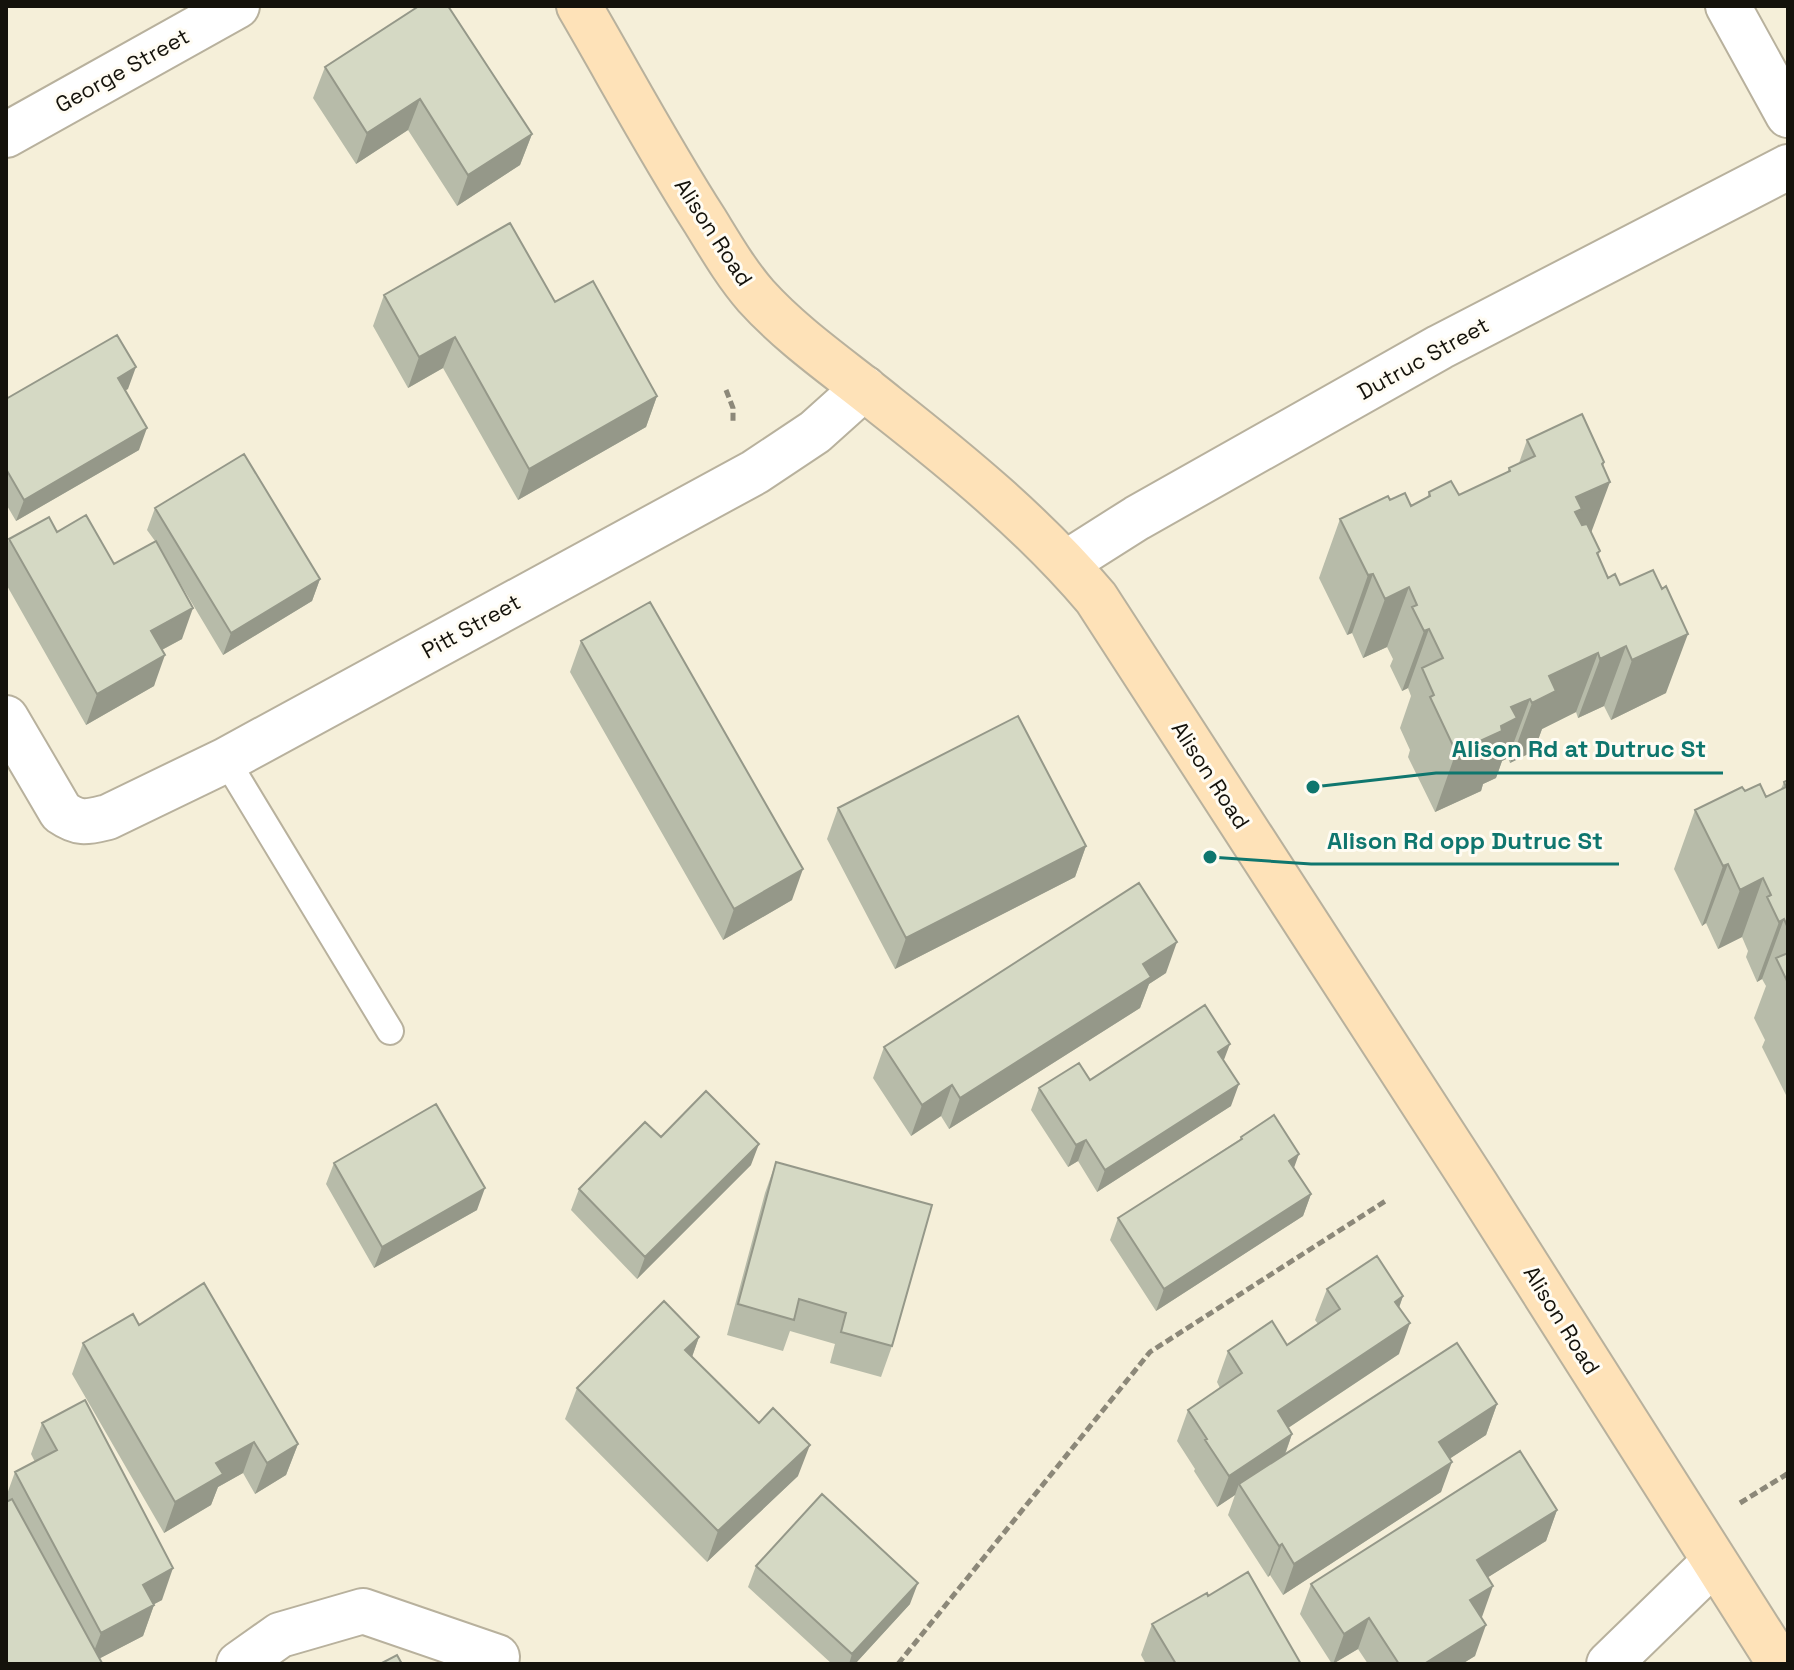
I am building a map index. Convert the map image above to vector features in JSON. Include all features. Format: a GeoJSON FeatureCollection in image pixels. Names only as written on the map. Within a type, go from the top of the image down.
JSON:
{"type":"FeatureCollection","features":[{"type":"Feature","properties":{"kind":"main road","name":"Alison Road"},"geometry":{"type":"LineString","coordinates":[[579,6],[731,266],[756,296],[792,333],[965,468],[1033,530],[1096,598],[1476,1185],[1780,1664]]}},
{"type":"Feature","properties":{"kind":"street","name":"George Street"},"geometry":{"type":"LineString","coordinates":[[6,135],[237,6]]}},
{"type":"Feature","properties":{"kind":"street"},"geometry":{"type":"LineString","coordinates":[[1728,6],[1788,115]]}},
{"type":"Feature","properties":{"kind":"street","name":"Dutruc Street"},"geometry":{"type":"LineString","coordinates":[[1066,563],[1137,518],[1440,347],[1788,167]]}},
{"type":"Feature","properties":{"kind":"street","name":"Pitt Street"},"geometry":{"type":"LineString","coordinates":[[9,730],[61,812],[73,820],[88,822],[108,817],[226,760],[755,472],[815,432],[864,388]]}},
{"type":"Feature","properties":{"kind":"street"},"geometry":{"type":"LineString","coordinates":[[1609,1664],[1714,1562]]}},
{"type":"Feature","properties":{"kind":"street"},"geometry":{"type":"LineString","coordinates":[[239,1664],[280,1635],[363,1611],[497,1657]]}},
{"type":"Feature","properties":{"kind":"lane"},"geometry":{"type":"LineString","coordinates":[[226,760],[390,1031]]}},
{"type":"Feature","properties":{"kind":"path"},"geometry":{"type":"LineString","coordinates":[[898,1664],[1150,1352],[1387,1200]]}},
{"type":"Feature","properties":{"kind":"building"},"geometry":{"type":"Polygon","coordinates":[[[419,6],[448,6],[532,134],[468,175],[420,99],[367,133],[325,67],[419,6]]]}},
{"type":"Feature","properties":{"kind":"building"},"geometry":{"type":"Polygon","coordinates":[[[510,223],[555,302],[593,281],[657,396],[529,469],[455,337],[419,357],[384,295],[510,223]]]}},
{"type":"Feature","properties":{"kind":"building"},"geometry":{"type":"Polygon","coordinates":[[[117,335],[136,367],[118,378],[147,428],[24,500],[6,469],[6,399],[117,335]]]}},
{"type":"Feature","properties":{"kind":"building"},"geometry":{"type":"Polygon","coordinates":[[[1582,414],[1610,482],[1576,497],[1582,509],[1575,512],[1582,525],[1587,524],[1608,578],[1615,574],[1620,585],[1653,570],[1662,589],[1666,586],[1688,634],[1632,660],[1626,646],[1600,659],[1598,653],[1549,676],[1556,691],[1532,703],[1530,699],[1511,707],[1517,718],[1501,726],[1502,731],[1456,752],[1430,697],[1434,695],[1422,668],[1443,658],[1429,629],[1424,631],[1412,607],[1417,605],[1409,587],[1385,599],[1373,574],[1368,575],[1340,519],[1388,496],[1390,500],[1405,493],[1411,506],[1451,481],[1459,495],[1535,456],[1527,440],[1582,414]]]}},
{"type":"Feature","properties":{"kind":"building"},"geometry":{"type":"Polygon","coordinates":[[[244,454],[320,579],[231,633],[155,508],[244,454]]]}},
{"type":"Feature","properties":{"kind":"building"},"geometry":{"type":"Polygon","coordinates":[[[86,515],[114,564],[156,541],[193,608],[151,631],[165,655],[97,694],[9,539],[49,517],[57,532],[86,515]]]}},
{"type":"Feature","properties":{"kind":"building"},"geometry":{"type":"Polygon","coordinates":[[[650,602],[803,869],[734,909],[581,641],[650,602]]]}},
{"type":"Feature","properties":{"kind":"building"},"geometry":{"type":"Polygon","coordinates":[[[1018,716],[1086,846],[906,938],[838,808],[1018,716]]]}},
{"type":"Feature","properties":{"kind":"building"},"geometry":{"type":"Polygon","coordinates":[[[1788,780],[1788,928],[1784,919],[1779,922],[1767,897],[1771,895],[1763,878],[1740,890],[1728,864],[1723,866],[1695,810],[1742,787],[1745,791],[1760,784],[1766,797],[1786,787],[1784,782],[1788,780]]]}},
{"type":"Feature","properties":{"kind":"building"},"geometry":{"type":"Polygon","coordinates":[[[1139,883],[1177,942],[1143,964],[1151,977],[960,1098],[952,1085],[922,1105],[884,1047],[1139,883]]]}},
{"type":"Feature","properties":{"kind":"building"},"geometry":{"type":"Polygon","coordinates":[[[1788,953],[1788,983],[1776,958],[1788,953]]]}},
{"type":"Feature","properties":{"kind":"building"},"geometry":{"type":"Polygon","coordinates":[[[1205,1005],[1230,1044],[1218,1052],[1239,1084],[1105,1170],[1086,1140],[1076,1145],[1039,1088],[1079,1063],[1090,1080],[1205,1005]]]}},
{"type":"Feature","properties":{"kind":"building"},"geometry":{"type":"Polygon","coordinates":[[[706,1091],[759,1144],[645,1257],[579,1189],[645,1122],[661,1137],[706,1091]]]}},
{"type":"Feature","properties":{"kind":"building"},"geometry":{"type":"Polygon","coordinates":[[[436,1104],[485,1188],[382,1247],[334,1163],[436,1104]]]}},
{"type":"Feature","properties":{"kind":"building"},"geometry":{"type":"Polygon","coordinates":[[[1274,1115],[1299,1154],[1289,1161],[1311,1194],[1164,1289],[1118,1218],[1274,1115]]]}},
{"type":"Feature","properties":{"kind":"building"},"geometry":{"type":"Polygon","coordinates":[[[776,1162],[932,1205],[892,1346],[841,1332],[846,1313],[799,1299],[794,1320],[738,1304],[776,1162]]]}},
{"type":"Feature","properties":{"kind":"building"},"geometry":{"type":"Polygon","coordinates":[[[1377,1256],[1403,1296],[1395,1302],[1410,1323],[1278,1411],[1292,1434],[1229,1476],[1188,1410],[1242,1373],[1228,1351],[1272,1321],[1287,1345],[1340,1309],[1327,1289],[1377,1256]]]}},
{"type":"Feature","properties":{"kind":"building"},"geometry":{"type":"Polygon","coordinates":[[[204,1283],[298,1444],[267,1463],[254,1442],[216,1463],[223,1474],[175,1502],[83,1343],[133,1314],[139,1325],[204,1283]]]}},
{"type":"Feature","properties":{"kind":"building"},"geometry":{"type":"Polygon","coordinates":[[[664,1301],[699,1337],[685,1350],[759,1423],[773,1408],[810,1445],[718,1531],[577,1388],[664,1301]]]}},
{"type":"Feature","properties":{"kind":"building"},"geometry":{"type":"Polygon","coordinates":[[[1457,1343],[1497,1404],[1439,1442],[1452,1462],[1294,1564],[1239,1484],[1457,1343]]]}},
{"type":"Feature","properties":{"kind":"building"},"geometry":{"type":"Polygon","coordinates":[[[85,1400],[173,1568],[143,1585],[154,1605],[101,1633],[15,1472],[57,1450],[42,1423],[85,1400]]]}},
{"type":"Feature","properties":{"kind":"building"},"geometry":{"type":"Polygon","coordinates":[[[1520,1451],[1557,1510],[1477,1560],[1493,1586],[1470,1600],[1486,1625],[1424,1664],[1399,1664],[1369,1618],[1344,1634],[1311,1584],[1520,1451]]]}},
{"type":"Feature","properties":{"kind":"building"},"geometry":{"type":"Polygon","coordinates":[[[822,1494],[918,1583],[852,1654],[756,1566],[822,1494]]]}},
{"type":"Feature","properties":{"kind":"building"},"geometry":{"type":"Polygon","coordinates":[[[12,1499],[102,1663],[6,1664],[6,1502],[12,1499]]]}},
{"type":"Feature","properties":{"kind":"building"},"geometry":{"type":"Polygon","coordinates":[[[1248,1572],[1301,1664],[1176,1664],[1152,1624],[1248,1572]]]}},
{"type":"Feature","properties":{"kind":"building"},"geometry":{"type":"Polygon","coordinates":[[[397,1655],[402,1664],[380,1664],[397,1655]]]}},
{"type":"Feature","properties":{"kind":"place","name":"Alison Rd at Dutruc St"},"geometry":{"type":"Point","coordinates":[1313,787]}},
{"type":"Feature","properties":{"kind":"place","name":"Alison Rd opp Dutruc St"},"geometry":{"type":"Point","coordinates":[1210,857]}}]}
